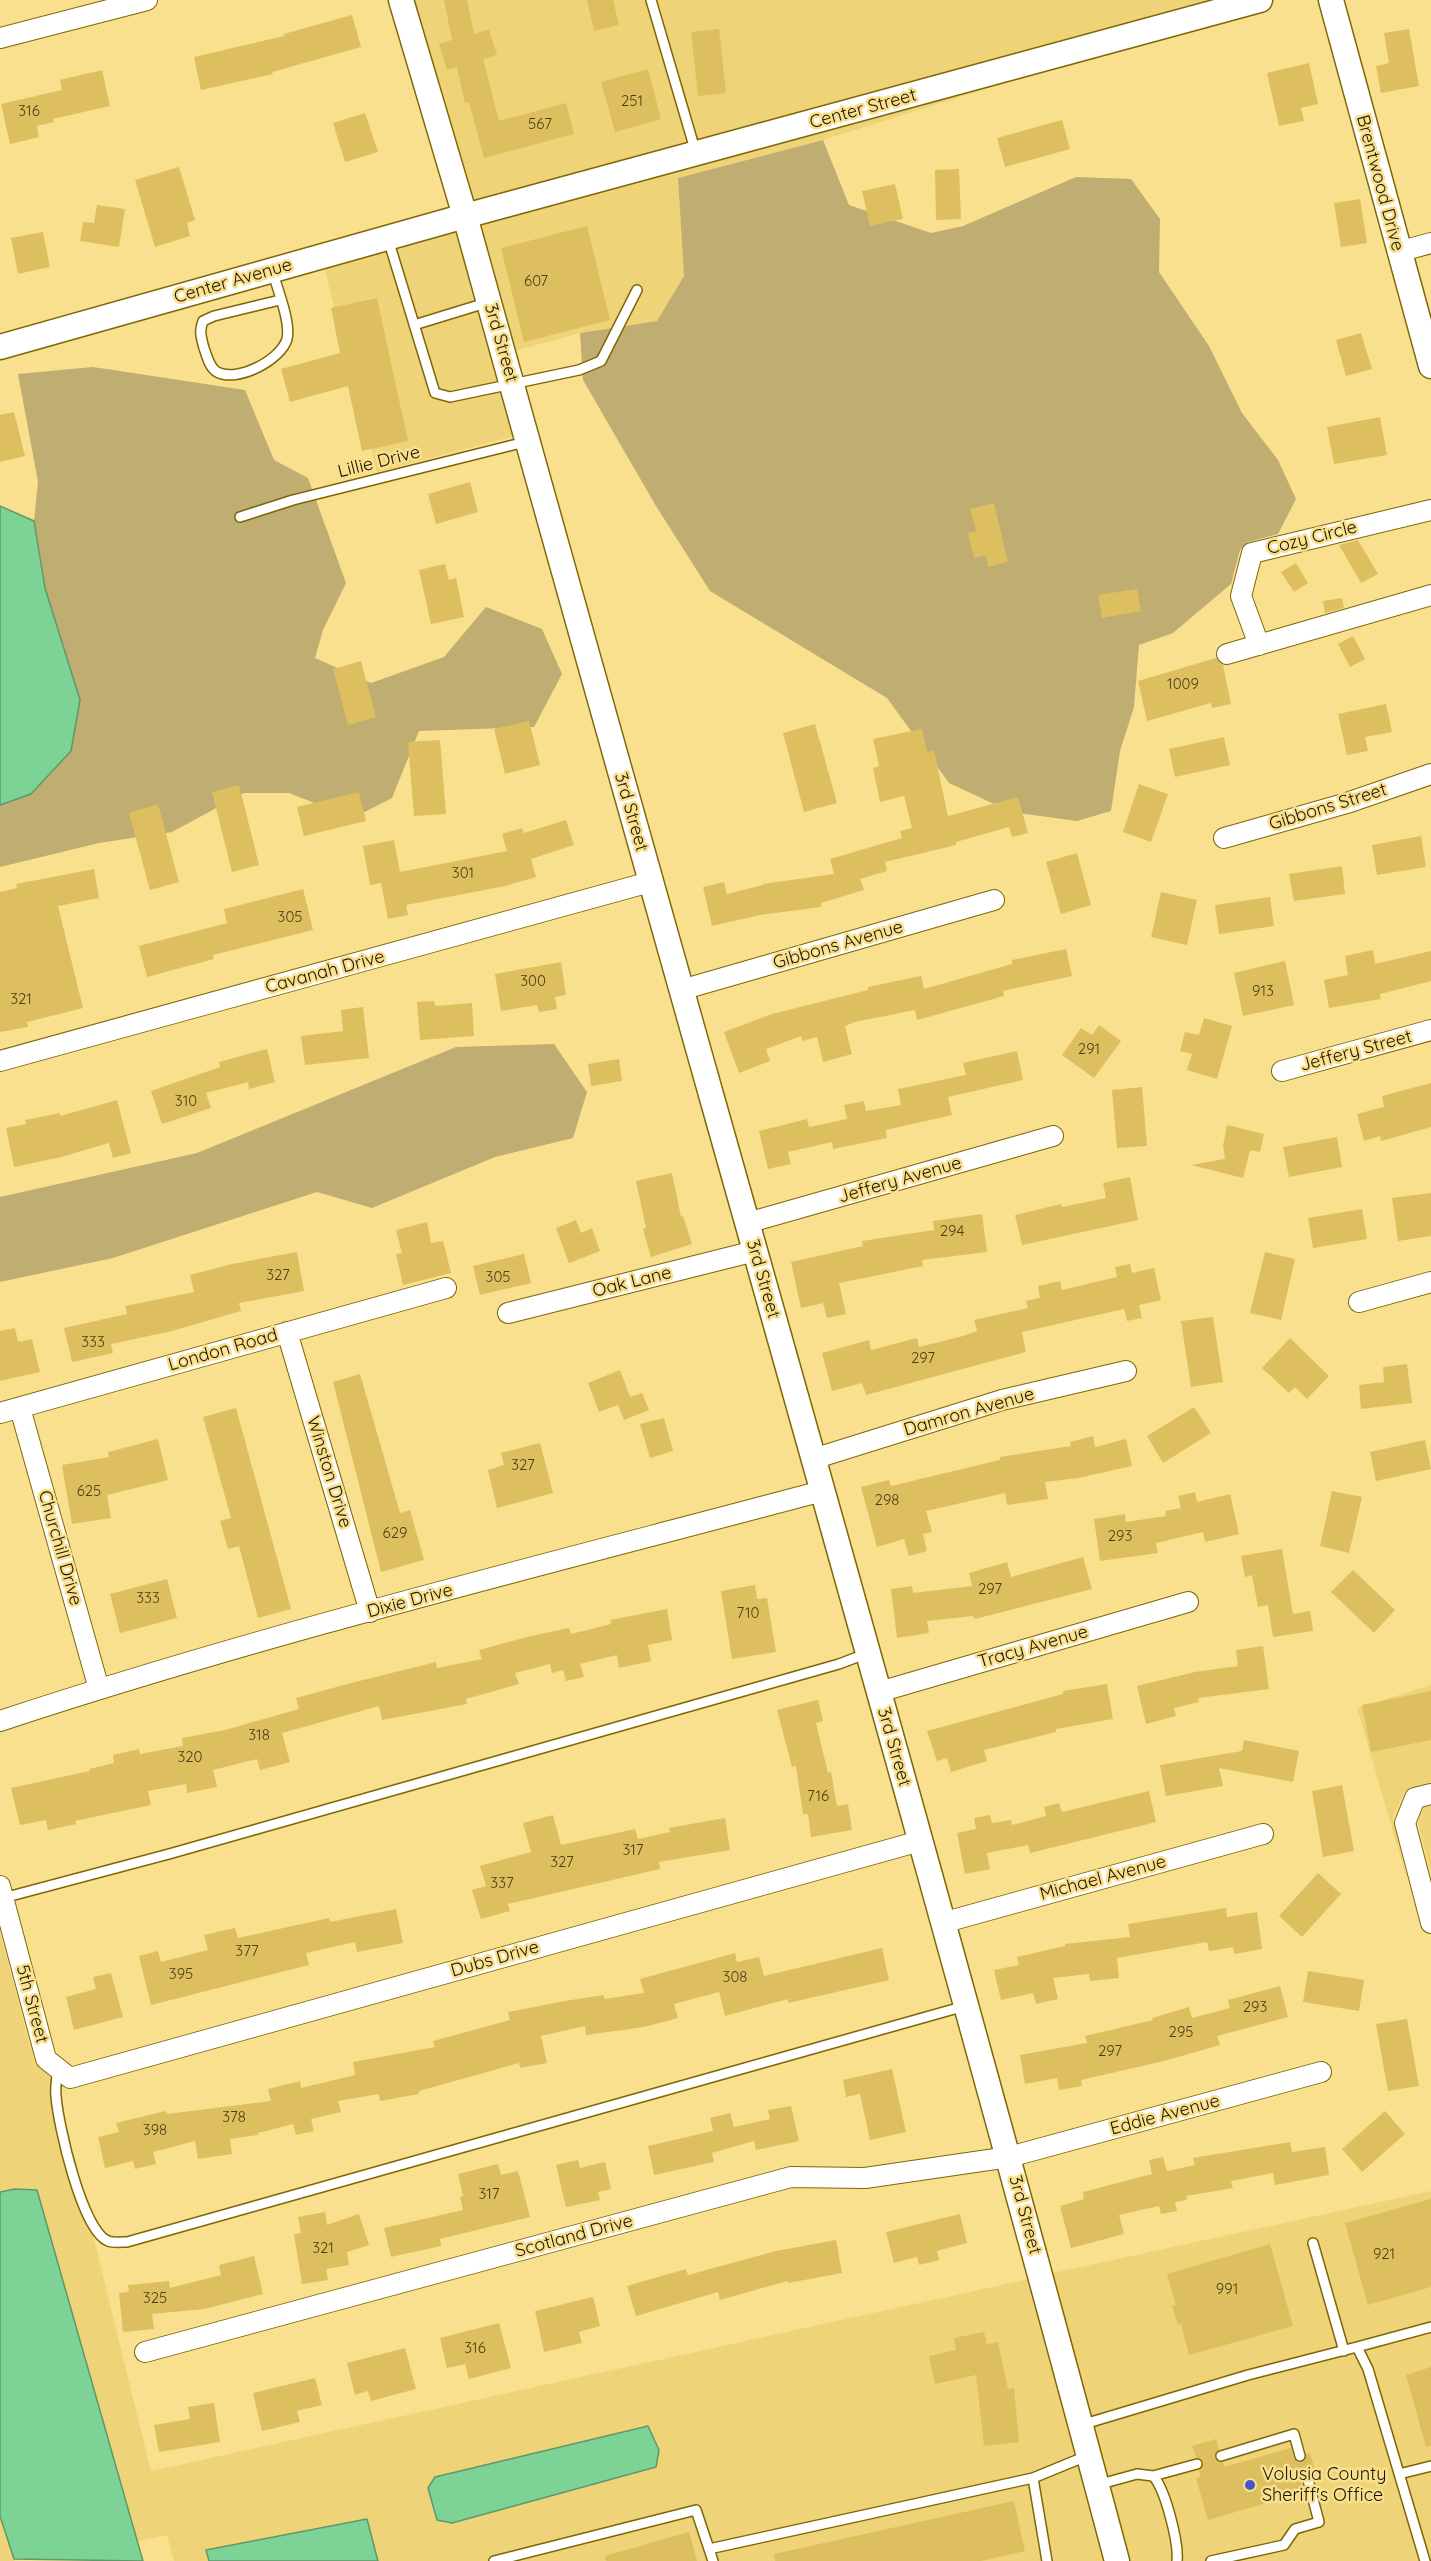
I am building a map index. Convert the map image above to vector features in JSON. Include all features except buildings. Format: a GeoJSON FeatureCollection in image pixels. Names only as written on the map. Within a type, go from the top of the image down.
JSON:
{"type":"FeatureCollection","features":[{"type":"Feature","properties":{"kind":"street"},"geometry":{"type":"LineString","coordinates":[[0,39],[147,0]]}},
{"type":"Feature","properties":{"kind":"street","name":"3rd Street"},"geometry":{"type":"LineString","coordinates":[[400,0],[465,216],[879,1692],[1009,2157],[1117,2561]]}},
{"type":"Feature","properties":{"kind":"street","name":"Center Street"},"geometry":{"type":"LineString","coordinates":[[465,216],[1260,0]]}},
{"type":"Feature","properties":{"kind":"street","name":"Brentwood Drive"},"geometry":{"type":"LineString","coordinates":[[1331,0],[1431,366]]}},
{"type":"Feature","properties":{"kind":"street","name":"Center Avenue"},"geometry":{"type":"LineString","coordinates":[[0,346],[465,216]]}},
{"type":"Feature","properties":{"kind":"street"},"geometry":{"type":"LineString","coordinates":[[1398,252],[1431,243]]}},
{"type":"Feature","properties":{"kind":"street","name":"Cozy Circle"},"geometry":{"type":"LineString","coordinates":[[1259,645],[1241,596],[1252,553],[1431,510]]}},
{"type":"Feature","properties":{"kind":"street"},"geometry":{"type":"LineString","coordinates":[[1227,654],[1431,595]]}},
{"type":"Feature","properties":{"kind":"street","name":"Gibbons Street"},"geometry":{"type":"LineString","coordinates":[[1224,838],[1347,803],[1431,774]]}},
{"type":"Feature","properties":{"kind":"street","name":"Cavanah Drive"},"geometry":{"type":"LineString","coordinates":[[0,1061],[650,882]]}},
{"type":"Feature","properties":{"kind":"street","name":"Gibbons Avenue"},"geometry":{"type":"LineString","coordinates":[[681,990],[994,900]]}},
{"type":"Feature","properties":{"kind":"street","name":"Jeffery Street"},"geometry":{"type":"LineString","coordinates":[[1282,1071],[1431,1030]]}},
{"type":"Feature","properties":{"kind":"street","name":"Jeffery Avenue"},"geometry":{"type":"LineString","coordinates":[[747,1223],[1053,1136]]}},
{"type":"Feature","properties":{"kind":"street","name":"Oak Lane"},"geometry":{"type":"LineString","coordinates":[[508,1313],[755,1251]]}},
{"type":"Feature","properties":{"kind":"street"},"geometry":{"type":"LineString","coordinates":[[1359,1302],[1431,1282]]}},
{"type":"Feature","properties":{"kind":"street","name":"London Road"},"geometry":{"type":"LineString","coordinates":[[0,1413],[446,1288]]}},
{"type":"Feature","properties":{"kind":"street","name":"Winston Drive"},"geometry":{"type":"LineString","coordinates":[[287,1332],[370,1612]]}},
{"type":"Feature","properties":{"kind":"street","name":"Damron Avenue"},"geometry":{"type":"LineString","coordinates":[[813,1459],[1002,1400],[1126,1371]]}},
{"type":"Feature","properties":{"kind":"street","name":"Churchill Drive"},"geometry":{"type":"LineString","coordinates":[[20,1408],[99,1689]]}},
{"type":"Feature","properties":{"kind":"street","name":"Dixie Drive"},"geometry":{"type":"LineString","coordinates":[[0,1721],[99,1689],[370,1612],[822,1491]]}},
{"type":"Feature","properties":{"kind":"street","name":"Tracy Avenue"},"geometry":{"type":"LineString","coordinates":[[879,1692],[1188,1602]]}},
{"type":"Feature","properties":{"kind":"street"},"geometry":{"type":"LineString","coordinates":[[1431,1794],[1415,1798],[1405,1822],[1431,1923]]}},
{"type":"Feature","properties":{"kind":"street","name":"Michael Avenue"},"geometry":{"type":"LineString","coordinates":[[942,1923],[1263,1834]]}},
{"type":"Feature","properties":{"kind":"street","name":"Dubs Drive"},"geometry":{"type":"LineString","coordinates":[[64,2073],[920,1841]]}},
{"type":"Feature","properties":{"kind":"street","name":"5th Street"},"geometry":{"type":"LineString","coordinates":[[2,1892],[46,2059],[64,2073]]}},
{"type":"Feature","properties":{"kind":"street","name":"Eddie Avenue"},"geometry":{"type":"LineString","coordinates":[[1009,2157],[1321,2072]]}},
{"type":"Feature","properties":{"kind":"street","name":"Scotland Drive"},"geometry":{"type":"LineString","coordinates":[[145,2352],[791,2177],[865,2178],[1009,2157]]}},
{"type":"Feature","properties":{"kind":"lane"},"geometry":{"type":"LineString","coordinates":[[651,0],[696,154]]}},
{"type":"Feature","properties":{"kind":"lane"},"geometry":{"type":"LineString","coordinates":[[388,238],[435,393],[450,397],[579,370],[601,361],[637,290]]}},
{"type":"Feature","properties":{"kind":"lane"},"geometry":{"type":"LineString","coordinates":[[272,270],[280,300],[288,332],[282,351],[268,364],[238,373],[218,372],[211,366],[199,332],[203,321],[214,316],[280,300]]}},
{"type":"Feature","properties":{"kind":"lane"},"geometry":{"type":"LineString","coordinates":[[414,325],[489,302]]}},
{"type":"Feature","properties":{"kind":"lane","name":"Lillie Drive"},"geometry":{"type":"LineString","coordinates":[[240,517],[293,500],[528,441]]}},
{"type":"Feature","properties":{"kind":"lane"},"geometry":{"type":"LineString","coordinates":[[2,1892],[170,1854],[839,1664],[868,1653]]}},
{"type":"Feature","properties":{"kind":"lane"},"geometry":{"type":"LineString","coordinates":[[64,2073],[56,2094],[62,2137],[87,2217],[96,2231],[108,2241],[127,2242],[966,2006]]}},
{"type":"Feature","properties":{"kind":"lane"},"geometry":{"type":"LineString","coordinates":[[1313,2243],[1344,2351]]}},
{"type":"Feature","properties":{"kind":"lane"},"geometry":{"type":"LineString","coordinates":[[1081,2425],[1248,2375],[1431,2326]]}},
{"type":"Feature","properties":{"kind":"lane"},"geometry":{"type":"LineString","coordinates":[[1357,2347],[1368,2369],[1425,2561]]}},
{"type":"Feature","properties":{"kind":"lane"},"geometry":{"type":"LineString","coordinates":[[1221,2456],[1294,2434],[1300,2456]]}},
{"type":"Feature","properties":{"kind":"lane"},"geometry":{"type":"LineString","coordinates":[[709,2549],[1033,2478],[1089,2455]]}},
{"type":"Feature","properties":{"kind":"lane"},"geometry":{"type":"LineString","coordinates":[[1097,2485],[1137,2474],[1153,2476],[1197,2464]]}},
{"type":"Feature","properties":{"kind":"lane"},"geometry":{"type":"LineString","coordinates":[[1399,2474],[1431,2466]]}},
{"type":"Feature","properties":{"kind":"lane"},"geometry":{"type":"LineString","coordinates":[[1153,2476],[1158,2481],[1177,2544],[1177,2561]]}},
{"type":"Feature","properties":{"kind":"lane"},"geometry":{"type":"LineString","coordinates":[[1211,2561],[1284,2545],[1295,2529],[1319,2522],[1307,2476]]}},
{"type":"Feature","properties":{"kind":"lane"},"geometry":{"type":"LineString","coordinates":[[1033,2478],[1047,2561]]}},
{"type":"Feature","properties":{"kind":"lane"},"geometry":{"type":"LineString","coordinates":[[495,2561],[696,2510],[713,2561]]}},
{"type":"Feature","properties":{"kind":"shaded area"},"geometry":{"type":"Polygon","coordinates":[[[413,0],[1218,0],[474,202],[413,0]]]}},
{"type":"Feature","properties":{"kind":"shaded area"},"geometry":{"type":"Polygon","coordinates":[[[1037,73],[823,140],[678,178],[684,276],[657,321],[580,333],[515,351],[480,223],[1037,73]]]}},
{"type":"Feature","properties":{"kind":"shaded area"},"geometry":{"type":"Polygon","coordinates":[[[823,140],[849,205],[931,233],[963,226],[1076,177],[1131,179],[1160,219],[1159,272],[1209,346],[1242,413],[1278,460],[1296,499],[1278,534],[1248,542],[1240,550],[1231,584],[1173,633],[1139,645],[1134,707],[1120,751],[1111,811],[1077,821],[1011,812],[949,783],[887,698],[710,591],[656,506],[583,380],[580,333],[657,321],[684,276],[678,178],[823,140]]]}},
{"type":"Feature","properties":{"kind":"shaded area"},"geometry":{"type":"Polygon","coordinates":[[[457,230],[514,436],[377,472],[324,267],[457,230]]]}},
{"type":"Feature","properties":{"kind":"shaded area"},"geometry":{"type":"Polygon","coordinates":[[[93,367],[245,390],[274,460],[308,478],[346,583],[323,630],[315,658],[371,683],[444,657],[486,607],[542,629],[562,674],[534,727],[419,731],[392,798],[353,818],[289,793],[244,793],[172,832],[99,843],[0,867],[0,805],[31,794],[80,700],[45,588],[34,521],[38,482],[18,374],[93,367]]]}},
{"type":"Feature","properties":{"kind":"shaded area"},"geometry":{"type":"Polygon","coordinates":[[[0,506],[34,521],[45,588],[80,700],[71,751],[31,794],[0,805],[0,506]]]}},
{"type":"Feature","properties":{"kind":"shaded area"},"geometry":{"type":"Polygon","coordinates":[[[554,1044],[587,1092],[573,1138],[495,1157],[372,1208],[317,1192],[113,1258],[0,1282],[0,1197],[197,1153],[456,1047],[554,1044]]]}},
{"type":"Feature","properties":{"kind":"shaded area"},"geometry":{"type":"Polygon","coordinates":[[[1431,1685],[1431,1782],[1410,1788],[1403,1794],[1393,1818],[1408,1883],[1357,1708],[1431,1685]]]}},
{"type":"Feature","properties":{"kind":"shaded area"},"geometry":{"type":"Polygon","coordinates":[[[1431,1805],[1431,1874],[1418,1823],[1424,1807],[1431,1805]]]}},
{"type":"Feature","properties":{"kind":"shaded area"},"geometry":{"type":"Polygon","coordinates":[[[0,1932],[34,2061],[50,2076],[63,2113],[151,2471],[1029,2279],[1105,2561],[378,2561],[367,2519],[206,2551],[209,2561],[174,2561],[167,2535],[138,2541],[37,2190],[15,2189],[0,2192],[0,1932]]]}},
{"type":"Feature","properties":{"kind":"shaded area"},"geometry":{"type":"Polygon","coordinates":[[[15,2189],[37,2190],[143,2561],[14,2559],[0,2516],[0,2192],[15,2189]]]}},
{"type":"Feature","properties":{"kind":"shaded area"},"geometry":{"type":"Polygon","coordinates":[[[1431,2191],[1431,2561],[1130,2561],[1053,2273],[1431,2191]]]}},
{"type":"Feature","properties":{"kind":"shaded area"},"geometry":{"type":"Polygon","coordinates":[[[648,2426],[659,2450],[656,2467],[452,2523],[437,2520],[428,2488],[435,2477],[648,2426]]]}},
{"type":"Feature","properties":{"kind":"shaded area"},"geometry":{"type":"Polygon","coordinates":[[[0,2516],[14,2559],[15,2561],[0,2561],[0,2516]]]}},
{"type":"Feature","properties":{"kind":"shaded area"},"geometry":{"type":"Polygon","coordinates":[[[367,2519],[378,2561],[209,2561],[206,2550],[367,2519]]]}},
{"type":"Feature","properties":{"kind":"place","name":"Volusia County Sheriff's Office"},"geometry":{"type":"Point","coordinates":[1250,2485]}}]}
